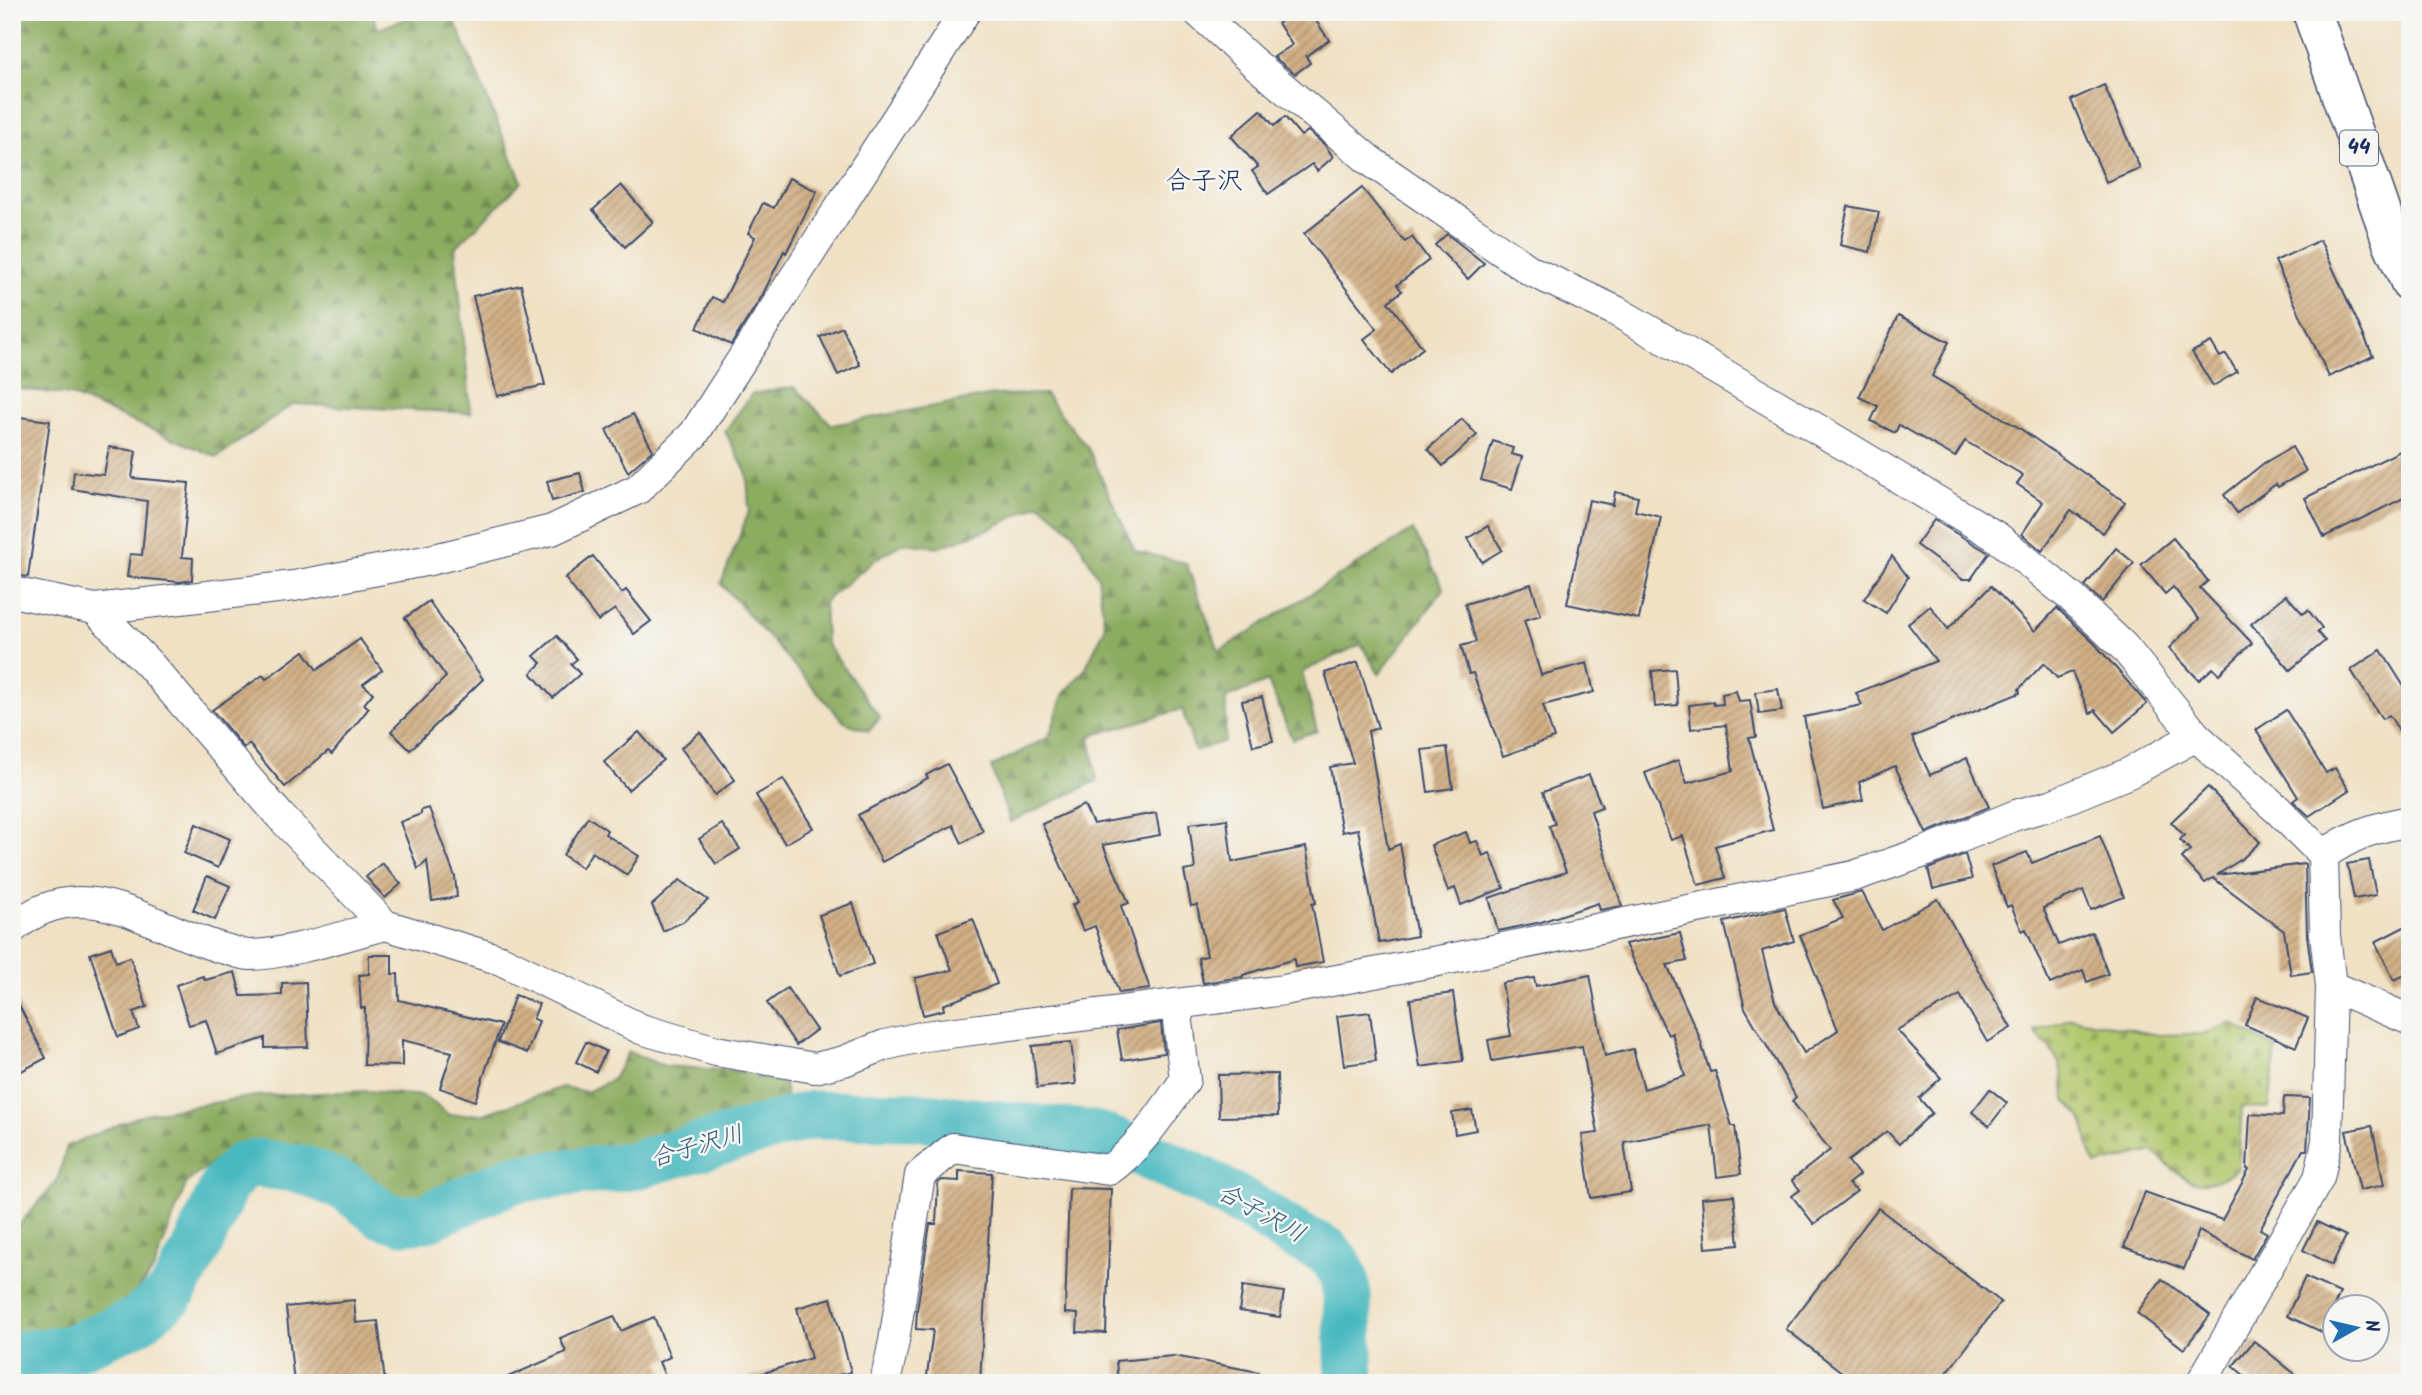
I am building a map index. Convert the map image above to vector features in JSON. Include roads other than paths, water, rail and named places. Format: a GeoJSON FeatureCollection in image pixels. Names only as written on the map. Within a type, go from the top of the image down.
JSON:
{"type":"FeatureCollection","features":[{"type":"Feature","properties":{"kind":"main road","name":"44"},"geometry":{"type":"LineString","coordinates":[[2312,12],[2392,243],[2410,282]]}},
{"type":"Feature","properties":{"kind":"street"},"geometry":{"type":"LineString","coordinates":[[12,592],[95,609],[295,586],[429,560],[552,530],[638,489],[702,423],[965,12]]}},
{"type":"Feature","properties":{"kind":"street"},"geometry":{"type":"LineString","coordinates":[[1198,12],[1369,160],[1531,271],[1616,311],[1997,537],[2071,597],[2124,647],[2196,737],[2278,810],[2323,855],[2325,935],[2331,986],[2327,1141],[2319,1178],[2201,1383]]}},
{"type":"Feature","properties":{"kind":"street"},"geometry":{"type":"LineString","coordinates":[[95,609],[150,665],[280,816],[386,925],[501,960],[641,1029],[716,1051],[815,1068],[845,1061],[885,1045],[925,1036],[1284,990],[1446,960],[1854,876],[2016,815],[2051,805],[2129,773],[2196,737]]}},
{"type":"Feature","properties":{"kind":"street"},"geometry":{"type":"LineString","coordinates":[[2323,855],[2348,837],[2381,826],[2410,821]]}},
{"type":"Feature","properties":{"kind":"street"},"geometry":{"type":"LineString","coordinates":[[12,929],[27,916],[54,903],[97,902],[155,921],[202,943],[249,955],[296,948],[386,925]]}},
{"type":"Feature","properties":{"kind":"street"},"geometry":{"type":"LineString","coordinates":[[2331,986],[2410,1020]]}},
{"type":"Feature","properties":{"kind":"street"},"geometry":{"type":"LineString","coordinates":[[885,1383],[920,1175],[953,1148],[1109,1170],[1118,1164],[1160,1116],[1185,1080],[1176,1005]]}},
{"type":"Feature","properties":{"kind":"waterway","name":"合子沢川"},"geometry":{"type":"LineString","coordinates":[[12,1356],[70,1349],[137,1321],[171,1294],[199,1244],[225,1184],[243,1166],[256,1163],[301,1169],[347,1188],[383,1215],[401,1220],[425,1218],[513,1179],[632,1166],[812,1115],[916,1116],[1095,1135],[1139,1151],[1207,1183],[1327,1251],[1344,1277],[1350,1383]]}},
{"type":"Feature","properties":{"kind":"district","name":"合子沢"},"geometry":{"type":"Point","coordinates":[1204,182]}}]}
